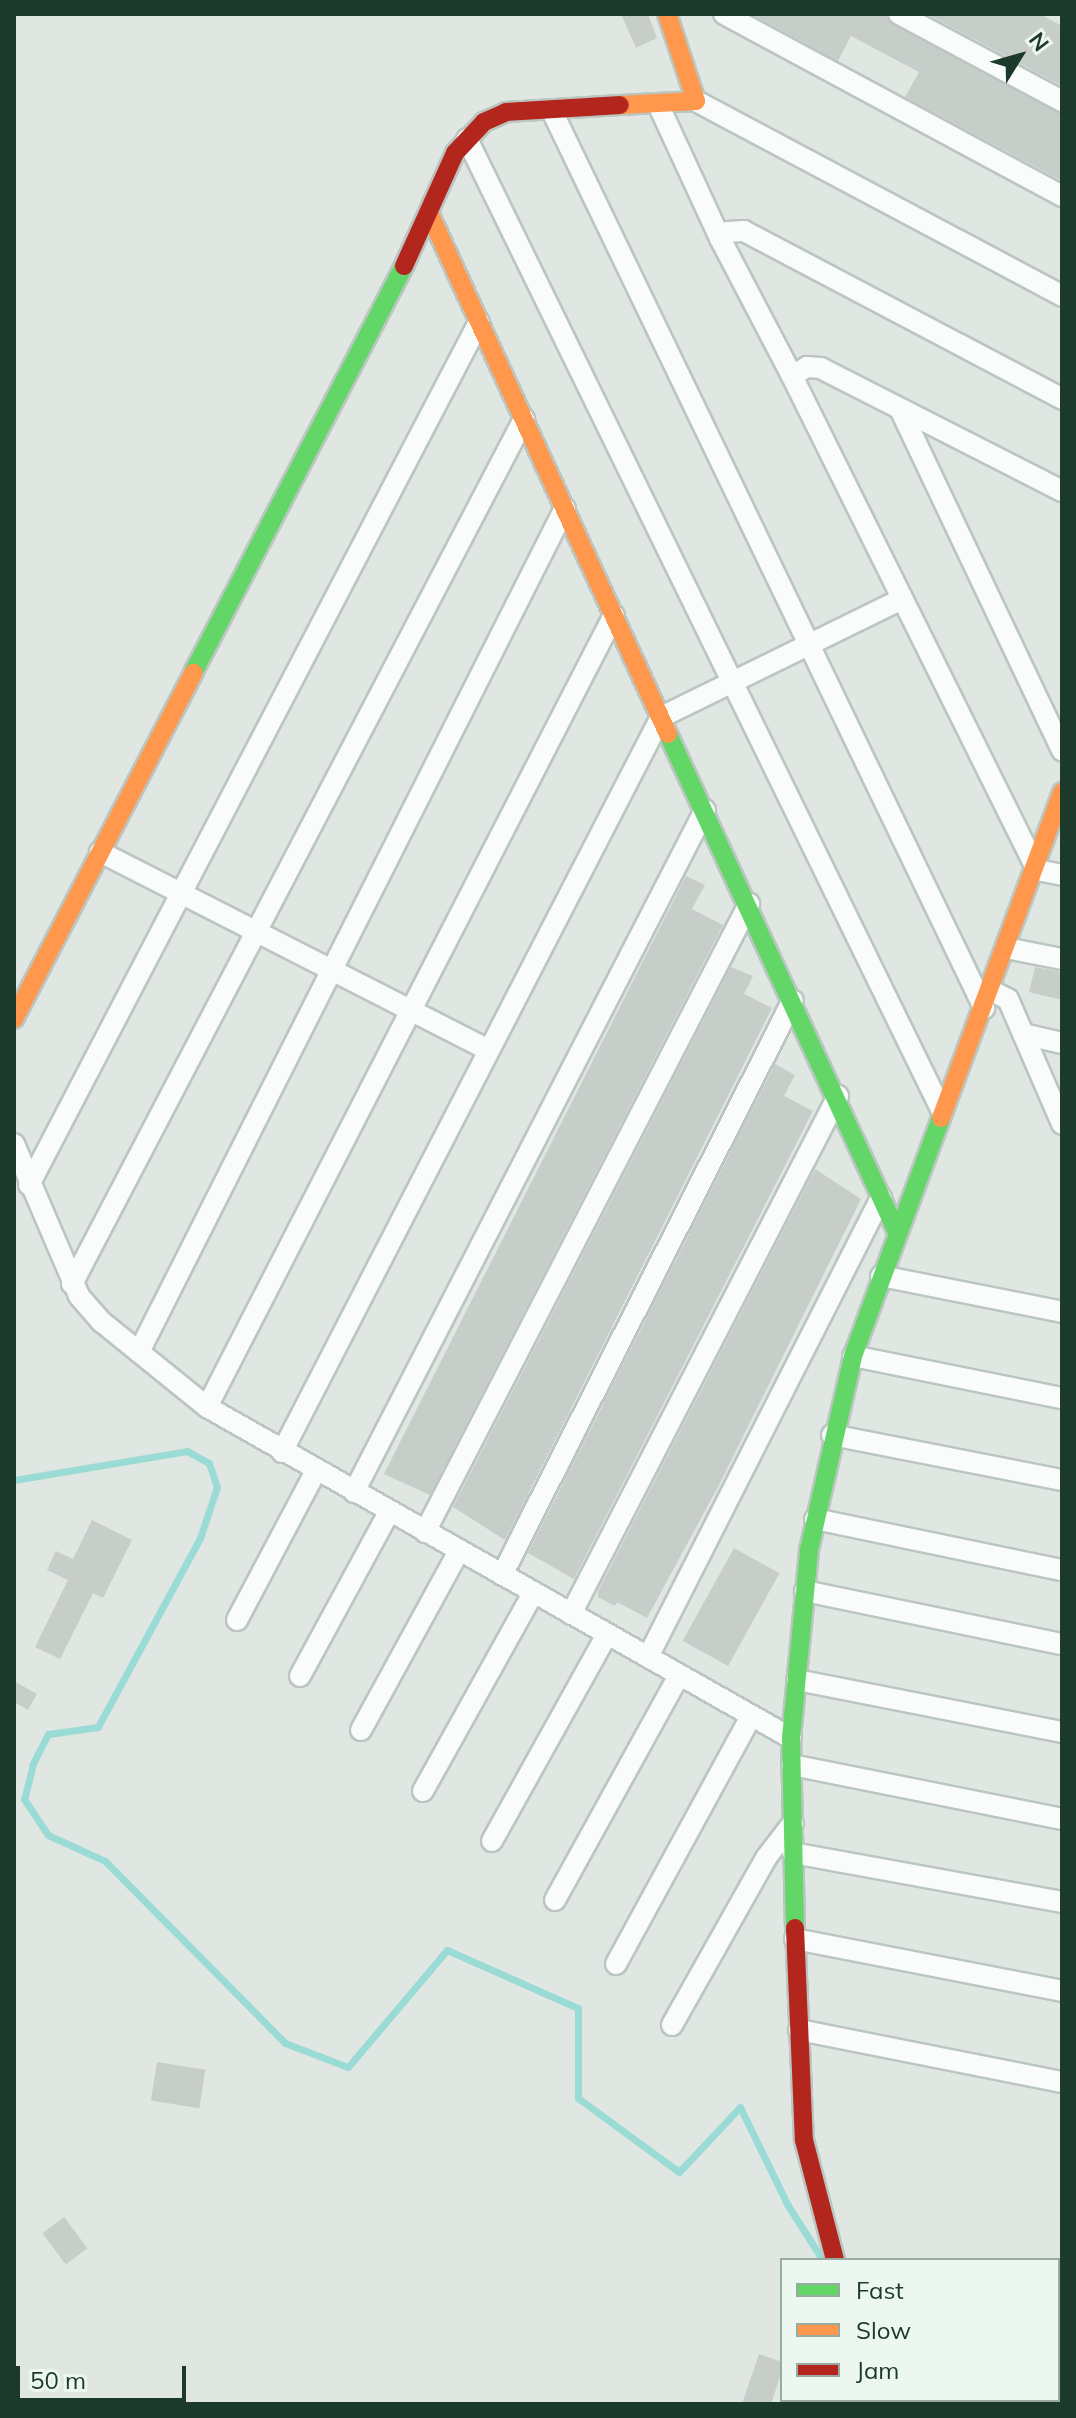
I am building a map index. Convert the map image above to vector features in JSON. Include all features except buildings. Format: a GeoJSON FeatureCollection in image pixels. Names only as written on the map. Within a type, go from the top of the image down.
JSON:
{"type":"FeatureCollection","features":[{"type":"Feature","properties":{"kind":"street"},"geometry":{"type":"LineString","coordinates":[[667,14],[696,101]]}},
{"type":"Feature","properties":{"kind":"street"},"geometry":{"type":"LineString","coordinates":[[724,14],[1062,196]]}},
{"type":"Feature","properties":{"kind":"street"},"geometry":{"type":"LineString","coordinates":[[899,14],[1062,101]]}},
{"type":"Feature","properties":{"kind":"street"},"geometry":{"type":"LineString","coordinates":[[14,1019],[430,215],[455,153],[484,122],[506,112],[696,101],[1062,296]]}},
{"type":"Feature","properties":{"kind":"street"},"geometry":{"type":"LineString","coordinates":[[658,104],[720,238],[792,376],[1037,870]]}},
{"type":"Feature","properties":{"kind":"street"},"geometry":{"type":"LineString","coordinates":[[552,111],[810,644],[987,999]]}},
{"type":"Feature","properties":{"kind":"street"},"geometry":{"type":"LineString","coordinates":[[467,139],[941,1109]]}},
{"type":"Feature","properties":{"kind":"street"},"geometry":{"type":"LineString","coordinates":[[430,215],[838,1096],[897,1232]]}},
{"type":"Feature","properties":{"kind":"street"},"geometry":{"type":"LineString","coordinates":[[720,238],[744,231],[1062,399]]}},
{"type":"Feature","properties":{"kind":"street"},"geometry":{"type":"LineString","coordinates":[[29,1185],[479,322]]}},
{"type":"Feature","properties":{"kind":"street"},"geometry":{"type":"LineString","coordinates":[[792,376],[807,367],[821,368],[1062,491]]}},
{"type":"Feature","properties":{"kind":"street"},"geometry":{"type":"LineString","coordinates":[[900,409],[1062,750]]}},
{"type":"Feature","properties":{"kind":"street"},"geometry":{"type":"LineString","coordinates":[[72,1284],[524,419]]}},
{"type":"Feature","properties":{"kind":"street"},"geometry":{"type":"LineString","coordinates":[[139,1352],[565,508]]}},
{"type":"Feature","properties":{"kind":"street"},"geometry":{"type":"LineString","coordinates":[[282,1452],[661,717],[902,599]]}},
{"type":"Feature","properties":{"kind":"street"},"geometry":{"type":"LineString","coordinates":[[207,1407],[614,615]]}},
{"type":"Feature","properties":{"kind":"street"},"geometry":{"type":"LineString","coordinates":[[834,2258],[804,2140],[795,1939],[791,1738],[815,1519],[832,1435],[853,1356],[941,1109],[1037,870],[1062,792]]}},
{"type":"Feature","properties":{"kind":"street"},"geometry":{"type":"LineString","coordinates":[[354,1492],[705,810]]}},
{"type":"Feature","properties":{"kind":"street"},"geometry":{"type":"LineString","coordinates":[[100,852],[488,1050]]}},
{"type":"Feature","properties":{"kind":"street"},"geometry":{"type":"LineString","coordinates":[[1037,870],[1062,875]]}},
{"type":"Feature","properties":{"kind":"street"},"geometry":{"type":"LineString","coordinates":[[425,1532],[749,904]]}},
{"type":"Feature","properties":{"kind":"street"},"geometry":{"type":"LineString","coordinates":[[1006,948],[1062,959]]}},
{"type":"Feature","properties":{"kind":"street"},"geometry":{"type":"LineString","coordinates":[[987,999],[1008,999],[1062,1124]]}},
{"type":"Feature","properties":{"kind":"street"},"geometry":{"type":"LineString","coordinates":[[502,1575],[793,1000]]}},
{"type":"Feature","properties":{"kind":"street"},"geometry":{"type":"LineString","coordinates":[[1023,1034],[1062,1043]]}},
{"type":"Feature","properties":{"kind":"street"},"geometry":{"type":"LineString","coordinates":[[571,1614],[838,1096]]}},
{"type":"Feature","properties":{"kind":"street"},"geometry":{"type":"LineString","coordinates":[[14,1144],[72,1284],[102,1322],[207,1407],[791,1738]]}},
{"type":"Feature","properties":{"kind":"street"},"geometry":{"type":"LineString","coordinates":[[648,1657],[881,1198]]}},
{"type":"Feature","properties":{"kind":"street"},"geometry":{"type":"LineString","coordinates":[[881,1276],[1062,1312]]}},
{"type":"Feature","properties":{"kind":"street"},"geometry":{"type":"LineString","coordinates":[[853,1356],[1062,1398]]}},
{"type":"Feature","properties":{"kind":"street"},"geometry":{"type":"LineString","coordinates":[[832,1435],[1062,1480]]}},
{"type":"Feature","properties":{"kind":"street"},"geometry":{"type":"LineString","coordinates":[[237,1620],[316,1471]]}},
{"type":"Feature","properties":{"kind":"street"},"geometry":{"type":"LineString","coordinates":[[300,1676],[389,1512]]}},
{"type":"Feature","properties":{"kind":"street"},"geometry":{"type":"LineString","coordinates":[[815,1519],[1062,1570]]}},
{"type":"Feature","properties":{"kind":"street"},"geometry":{"type":"LineString","coordinates":[[361,1730],[459,1551]]}},
{"type":"Feature","properties":{"kind":"street"},"geometry":{"type":"LineString","coordinates":[[805,1591],[1062,1644]]}},
{"type":"Feature","properties":{"kind":"street"},"geometry":{"type":"LineString","coordinates":[[423,1791],[533,1593]]}},
{"type":"Feature","properties":{"kind":"street"},"geometry":{"type":"LineString","coordinates":[[492,1841],[607,1634]]}},
{"type":"Feature","properties":{"kind":"street"},"geometry":{"type":"LineString","coordinates":[[555,1900],[679,1675]]}},
{"type":"Feature","properties":{"kind":"street"},"geometry":{"type":"LineString","coordinates":[[797,1680],[1062,1732]]}},
{"type":"Feature","properties":{"kind":"street"},"geometry":{"type":"LineString","coordinates":[[616,1964],[751,1716]]}},
{"type":"Feature","properties":{"kind":"street"},"geometry":{"type":"LineString","coordinates":[[792,1765],[1062,1819]]}},
{"type":"Feature","properties":{"kind":"street"},"geometry":{"type":"LineString","coordinates":[[672,2025],[766,1858],[793,1823]]}},
{"type":"Feature","properties":{"kind":"street"},"geometry":{"type":"LineString","coordinates":[[793,1853],[1062,1902]]}},
{"type":"Feature","properties":{"kind":"street"},"geometry":{"type":"LineString","coordinates":[[795,1939],[1062,1991]]}},
{"type":"Feature","properties":{"kind":"street"},"geometry":{"type":"LineString","coordinates":[[799,2030],[1062,2082]]}},
{"type":"Feature","properties":{"kind":"waterway"},"geometry":{"type":"LineString","coordinates":[[14,1480],[187,1451],[209,1463],[217,1487],[200,1538],[98,1727],[48,1734],[33,1764],[24,1799],[48,1835],[105,1861],[285,2043],[348,2067],[447,1950],[578,2008],[578,2098],[679,2172],[740,2107],[787,2204],[821,2258]]}},
{"type":"Feature","properties":{"kind":"traffic: fast"},"geometry":{"type":"LineString","coordinates":[[193,673],[404,266]]}},
{"type":"Feature","properties":{"kind":"traffic: fast"},"geometry":{"type":"LineString","coordinates":[[668,734],[897,1232]]}},
{"type":"Feature","properties":{"kind":"traffic: fast"},"geometry":{"type":"LineString","coordinates":[[795,1928],[791,1738],[809,1550],[853,1356],[941,1118]]}},
{"type":"Feature","properties":{"kind":"traffic: slow"},"geometry":{"type":"LineString","coordinates":[[620,105],[696,101],[667,14]]}},
{"type":"Feature","properties":{"kind":"traffic: slow"},"geometry":{"type":"LineString","coordinates":[[430,215],[668,734]]}},
{"type":"Feature","properties":{"kind":"traffic: slow"},"geometry":{"type":"LineString","coordinates":[[14,1019],[193,673]]}},
{"type":"Feature","properties":{"kind":"traffic: slow"},"geometry":{"type":"LineString","coordinates":[[941,1118],[1062,792]]}},
{"type":"Feature","properties":{"kind":"traffic: jam"},"geometry":{"type":"LineString","coordinates":[[404,266],[455,153],[484,122],[506,112],[620,105]]}},
{"type":"Feature","properties":{"kind":"traffic: jam"},"geometry":{"type":"LineString","coordinates":[[795,1928],[804,2140],[834,2258]]}}]}
